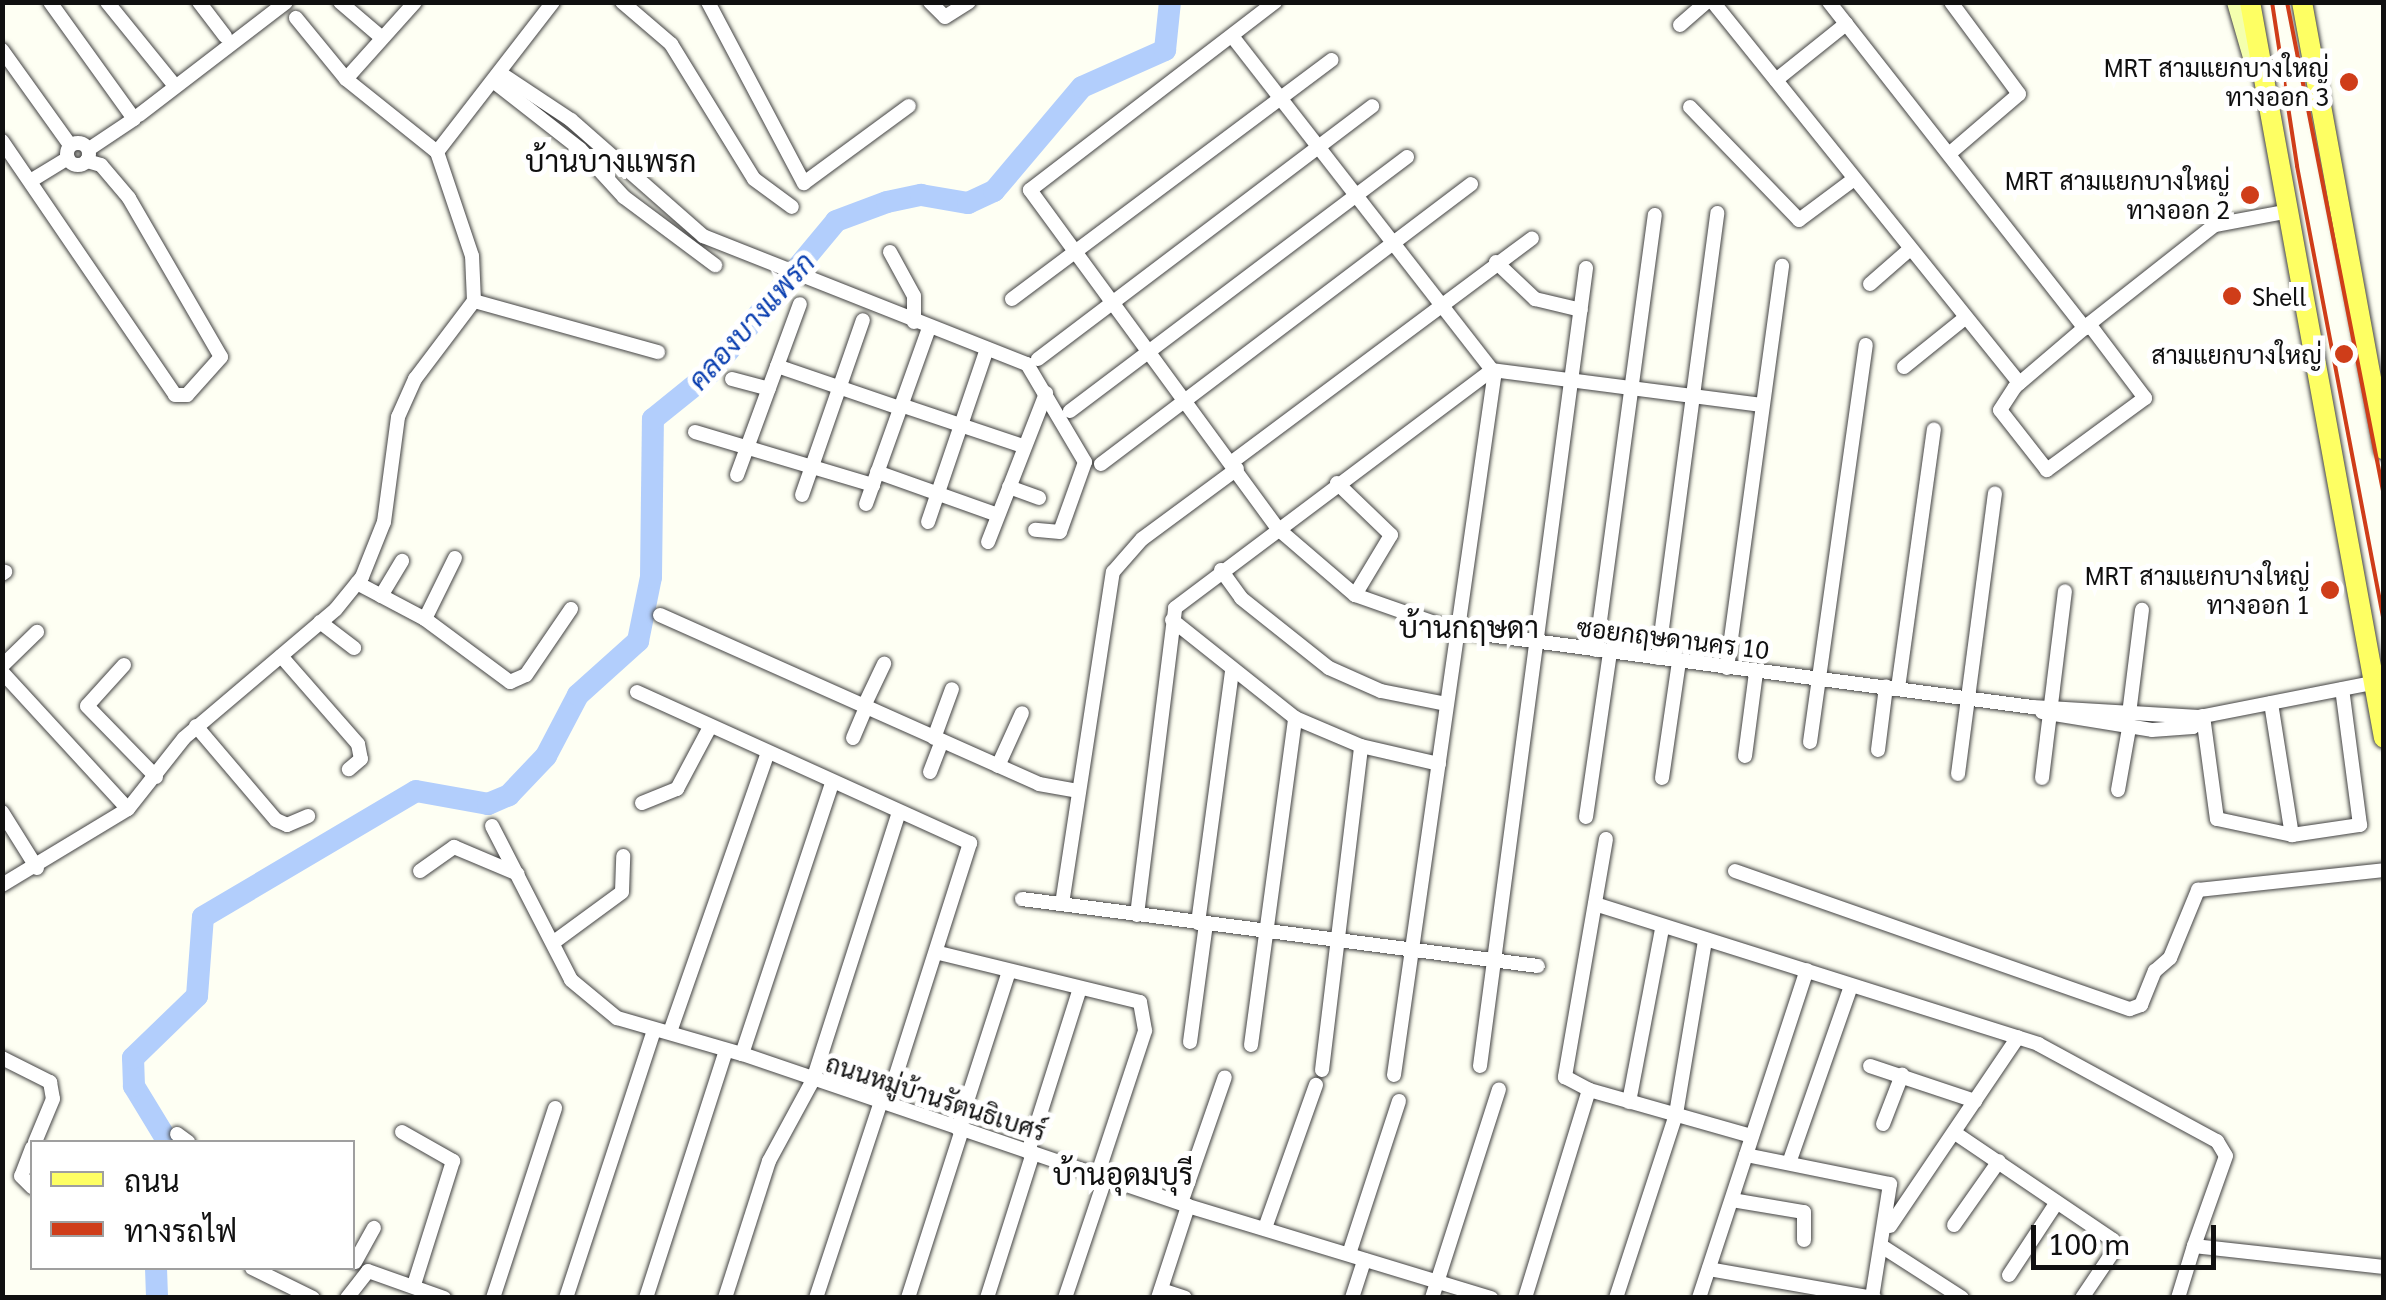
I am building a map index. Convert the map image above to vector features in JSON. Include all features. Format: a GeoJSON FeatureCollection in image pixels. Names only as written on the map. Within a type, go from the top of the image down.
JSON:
{"type":"FeatureCollection","features":[{"type":"Feature","properties":{"kind":"main road"},"geometry":{"type":"LineString","coordinates":[[2236,2],[2262,91]]}},
{"type":"Feature","properties":{"kind":"main road"},"geometry":{"type":"LineString","coordinates":[[2250,2],[2284,212],[2384,738]]}},
{"type":"Feature","properties":{"kind":"main road"},"geometry":{"type":"LineString","coordinates":[[2302,2],[2384,450]]}},
{"type":"Feature","properties":{"kind":"street"},"geometry":{"type":"LineString","coordinates":[[50,2],[134,119],[88,155]]}},
{"type":"Feature","properties":{"kind":"street"},"geometry":{"type":"LineString","coordinates":[[107,2],[170,81]]}},
{"type":"Feature","properties":{"kind":"street"},"geometry":{"type":"LineString","coordinates":[[199,2],[225,36]]}},
{"type":"Feature","properties":{"kind":"street"},"geometry":{"type":"LineString","coordinates":[[139,115],[286,2]]}},
{"type":"Feature","properties":{"kind":"street"},"geometry":{"type":"LineString","coordinates":[[340,2],[380,37]]}},
{"type":"Feature","properties":{"kind":"street"},"geometry":{"type":"LineString","coordinates":[[346,79],[415,2]]}},
{"type":"Feature","properties":{"kind":"street"},"geometry":{"type":"LineString","coordinates":[[437,152],[554,2]]}},
{"type":"Feature","properties":{"kind":"street"},"geometry":{"type":"LineString","coordinates":[[622,2],[671,44],[754,179],[792,207]]}},
{"type":"Feature","properties":{"kind":"street"},"geometry":{"type":"LineString","coordinates":[[708,2],[804,183],[909,106]]}},
{"type":"Feature","properties":{"kind":"street"},"geometry":{"type":"LineString","coordinates":[[930,2],[945,17],[969,2]]}},
{"type":"Feature","properties":{"kind":"street"},"geometry":{"type":"LineString","coordinates":[[1275,2],[1232,36],[1439,307],[1493,370],[1572,385],[1761,406]]}},
{"type":"Feature","properties":{"kind":"street"},"geometry":{"type":"LineString","coordinates":[[1680,24],[1709,2],[2019,383]]}},
{"type":"Feature","properties":{"kind":"street"},"geometry":{"type":"LineString","coordinates":[[1829,2],[2087,326],[2144,392],[2142,404],[2048,470],[2000,410],[2019,383],[2087,326],[2220,222],[2284,212]]}},
{"type":"Feature","properties":{"kind":"street"},"geometry":{"type":"LineString","coordinates":[[1949,154],[2020,94],[1950,2]]}},
{"type":"Feature","properties":{"kind":"street"},"geometry":{"type":"LineString","coordinates":[[2,885],[37,868],[128,809],[196,726],[320,622],[357,583],[384,522],[398,417],[414,379],[474,301],[472,256],[437,152],[346,79],[296,18]]}},
{"type":"Feature","properties":{"kind":"street"},"geometry":{"type":"LineString","coordinates":[[1776,80],[1846,24]]}},
{"type":"Feature","properties":{"kind":"street","name":"ซอยกฤษดานคร 10"},"geometry":{"type":"LineString","coordinates":[[1232,36],[1030,190],[1278,528],[1355,595],[1458,631],[1537,644],[2192,727],[2201,717],[2373,684]]}},
{"type":"Feature","properties":{"kind":"street"},"geometry":{"type":"LineString","coordinates":[[2,50],[69,152]]}},
{"type":"Feature","properties":{"kind":"street"},"geometry":{"type":"LineString","coordinates":[[1012,299],[1332,60]]}},
{"type":"Feature","properties":{"kind":"street"},"geometry":{"type":"LineString","coordinates":[[497,77],[580,149],[624,198],[715,265]]}},
{"type":"Feature","properties":{"kind":"street"},"geometry":{"type":"LineString","coordinates":[[497,77],[571,120],[703,236],[770,268],[1027,364],[1084,456],[1084,472],[1060,532],[1035,530]]}},
{"type":"Feature","properties":{"kind":"street"},"geometry":{"type":"LineString","coordinates":[[1038,358],[1372,106]]}},
{"type":"Feature","properties":{"kind":"street"},"geometry":{"type":"LineString","coordinates":[[1690,107],[1799,220],[1854,178]]}},
{"type":"Feature","properties":{"kind":"street"},"geometry":{"type":"LineString","coordinates":[[2,141],[175,394],[187,396],[221,356],[129,198],[80,142],[32,180]]}},
{"type":"Feature","properties":{"kind":"street"},"geometry":{"type":"LineString","coordinates":[[1070,411],[1407,157]]}},
{"type":"Feature","properties":{"kind":"street"},"geometry":{"type":"LineString","coordinates":[[1101,464],[1471,184]]}},
{"type":"Feature","properties":{"kind":"street"},"geometry":{"type":"LineString","coordinates":[[1658,658],[1717,213]]}},
{"type":"Feature","properties":{"kind":"street"},"geometry":{"type":"LineString","coordinates":[[1586,817],[1632,393],[1656,215]]}},
{"type":"Feature","properties":{"kind":"street"},"geometry":{"type":"LineString","coordinates":[[1062,904],[1076,791],[1113,572],[1142,539],[1532,238]]}},
{"type":"Feature","properties":{"kind":"street"},"geometry":{"type":"LineString","coordinates":[[1870,284],[1909,250]]}},
{"type":"Feature","properties":{"kind":"street"},"geometry":{"type":"LineString","coordinates":[[866,504],[900,406],[921,325],[914,296],[890,252]]}},
{"type":"Feature","properties":{"kind":"street"},"geometry":{"type":"LineString","coordinates":[[1496,262],[1535,299],[1581,310]]}},
{"type":"Feature","properties":{"kind":"street"},"geometry":{"type":"LineString","coordinates":[[1727,668],[1782,266]]}},
{"type":"Feature","properties":{"kind":"street"},"geometry":{"type":"LineString","coordinates":[[1480,1066],[1586,268]]}},
{"type":"Feature","properties":{"kind":"street"},"geometry":{"type":"LineString","coordinates":[[474,301],[658,352]]}},
{"type":"Feature","properties":{"kind":"street"},"geometry":{"type":"LineString","coordinates":[[738,476],[800,304]]}},
{"type":"Feature","properties":{"kind":"street"},"geometry":{"type":"LineString","coordinates":[[1904,367],[1965,318]]}},
{"type":"Feature","properties":{"kind":"street"},"geometry":{"type":"LineString","coordinates":[[802,494],[863,320]]}},
{"type":"Feature","properties":{"kind":"street"},"geometry":{"type":"LineString","coordinates":[[1810,742],[1866,344]]}},
{"type":"Feature","properties":{"kind":"street"},"geometry":{"type":"LineString","coordinates":[[928,522],[988,349]]}},
{"type":"Feature","properties":{"kind":"street"},"geometry":{"type":"LineString","coordinates":[[777,366],[1023,446]]}},
{"type":"Feature","properties":{"kind":"street"},"geometry":{"type":"LineString","coordinates":[[1137,915],[1172,620],[1182,599],[1493,370]]}},
{"type":"Feature","properties":{"kind":"street"},"geometry":{"type":"LineString","coordinates":[[1394,1075],[1493,370]]}},
{"type":"Feature","properties":{"kind":"street"},"geometry":{"type":"LineString","coordinates":[[732,378],[769,389]]}},
{"type":"Feature","properties":{"kind":"street"},"geometry":{"type":"LineString","coordinates":[[988,542],[1046,393]]}},
{"type":"Feature","properties":{"kind":"street"},"geometry":{"type":"LineString","coordinates":[[1878,750],[1892,688],[1934,428]]}},
{"type":"Feature","properties":{"kind":"street"},"geometry":{"type":"LineString","coordinates":[[694,432],[810,465],[938,493],[998,516]]}},
{"type":"Feature","properties":{"kind":"street"},"geometry":{"type":"LineString","coordinates":[[1337,483],[1391,535],[1355,595]]}},
{"type":"Feature","properties":{"kind":"street"},"geometry":{"type":"LineString","coordinates":[[1009,486],[1039,498]]}},
{"type":"Feature","properties":{"kind":"street"},"geometry":{"type":"LineString","coordinates":[[1958,774],[1995,493]]}},
{"type":"Feature","properties":{"kind":"street"},"geometry":{"type":"LineString","coordinates":[[425,619],[455,558]]}},
{"type":"Feature","properties":{"kind":"street"},"geometry":{"type":"LineString","coordinates":[[382,596],[402,561]]}},
{"type":"Feature","properties":{"kind":"street"},"geometry":{"type":"LineString","coordinates":[[1221,570],[1262,616],[1329,668],[1381,691],[1446,704]]}},
{"type":"Feature","properties":{"kind":"street"},"geometry":{"type":"LineString","coordinates":[[357,583],[425,619],[510,682],[526,676],[572,609]]}},
{"type":"Feature","properties":{"kind":"street"},"geometry":{"type":"LineString","coordinates":[[2042,778],[2065,591]]}},
{"type":"Feature","properties":{"kind":"street"},"geometry":{"type":"LineString","coordinates":[[2118,790],[2142,610]]}},
{"type":"Feature","properties":{"kind":"street"},"geometry":{"type":"LineString","coordinates":[[660,614],[998,766],[1076,791]]}},
{"type":"Feature","properties":{"kind":"street"},"geometry":{"type":"LineString","coordinates":[[1172,620],[1295,718],[1361,746],[1439,764]]}},
{"type":"Feature","properties":{"kind":"street"},"geometry":{"type":"LineString","coordinates":[[320,622],[354,648]]}},
{"type":"Feature","properties":{"kind":"street"},"geometry":{"type":"LineString","coordinates":[[37,632],[2,669],[128,809]]}},
{"type":"Feature","properties":{"kind":"street"},"geometry":{"type":"LineString","coordinates":[[281,656],[358,744],[361,760],[350,770]]}},
{"type":"Feature","properties":{"kind":"street"},"geometry":{"type":"LineString","coordinates":[[1662,778],[1679,662]]}},
{"type":"Feature","properties":{"kind":"street"},"geometry":{"type":"LineString","coordinates":[[852,738],[884,664]]}},
{"type":"Feature","properties":{"kind":"street"},"geometry":{"type":"LineString","coordinates":[[124,665],[87,706],[156,778]]}},
{"type":"Feature","properties":{"kind":"street"},"geometry":{"type":"LineString","coordinates":[[1190,1042],[1232,671]]}},
{"type":"Feature","properties":{"kind":"street"},"geometry":{"type":"LineString","coordinates":[[1745,756],[1756,672]]}},
{"type":"Feature","properties":{"kind":"street"},"geometry":{"type":"LineString","coordinates":[[930,772],[952,688]]}},
{"type":"Feature","properties":{"kind":"street"},"geometry":{"type":"LineString","coordinates":[[2201,717],[2217,820],[2292,835],[2364,821],[2342,689]]}},
{"type":"Feature","properties":{"kind":"street"},"geometry":{"type":"LineString","coordinates":[[637,692],[767,756],[970,843],[939,953],[816,1298]]}},
{"type":"Feature","properties":{"kind":"street"},"geometry":{"type":"LineString","coordinates":[[2272,703],[2292,835]]}},
{"type":"Feature","properties":{"kind":"street"},"geometry":{"type":"LineString","coordinates":[[998,766],[1022,713]]}},
{"type":"Feature","properties":{"kind":"street"},"geometry":{"type":"LineString","coordinates":[[1251,1046],[1295,718]]}},
{"type":"Feature","properties":{"kind":"street"},"geometry":{"type":"LineString","coordinates":[[196,726],[281,825],[308,816]]}},
{"type":"Feature","properties":{"kind":"street"},"geometry":{"type":"LineString","coordinates":[[642,803],[677,788],[710,727]]}},
{"type":"Feature","properties":{"kind":"street"},"geometry":{"type":"LineString","coordinates":[[1265,1228],[1319,1078],[1361,746]]}},
{"type":"Feature","properties":{"kind":"street"},"geometry":{"type":"LineString","coordinates":[[566,1298],[767,756]]}},
{"type":"Feature","properties":{"kind":"street"},"geometry":{"type":"LineString","coordinates":[[742,1054],[832,784]]}},
{"type":"Feature","properties":{"kind":"street"},"geometry":{"type":"LineString","coordinates":[[2,812],[37,868]]}},
{"type":"Feature","properties":{"kind":"street"},"geometry":{"type":"LineString","coordinates":[[725,1298],[760,1184],[813,1080],[899,812]]}},
{"type":"Feature","properties":{"kind":"street","name":"ถนนหมู่บ้านรัตนธิเบศร์"},"geometry":{"type":"LineString","coordinates":[[492,826],[590,1002],[662,1031],[742,1054],[1185,1205],[1492,1298]]}},
{"type":"Feature","properties":{"kind":"street"},"geometry":{"type":"LineString","coordinates":[[1606,839],[1564,1068],[1569,1082],[1752,1136]]}},
{"type":"Feature","properties":{"kind":"street"},"geometry":{"type":"LineString","coordinates":[[420,871],[454,847],[518,874]]}},
{"type":"Feature","properties":{"kind":"street"},"geometry":{"type":"LineString","coordinates":[[554,942],[622,892],[623,856]]}},
{"type":"Feature","properties":{"kind":"street"},"geometry":{"type":"LineString","coordinates":[[1736,871],[2130,1009],[2141,1005],[2155,971],[2170,958],[2198,890],[2384,870]]}},
{"type":"Feature","properties":{"kind":"street"},"geometry":{"type":"LineString","coordinates":[[1022,899],[1538,966]]}},
{"type":"Feature","properties":{"kind":"street"},"geometry":{"type":"LineString","coordinates":[[1595,904],[1662,929],[2018,1037],[2222,1145],[2226,1156],[2178,1298]]}},
{"type":"Feature","properties":{"kind":"street"},"geometry":{"type":"LineString","coordinates":[[1630,1102],[1662,929]]}},
{"type":"Feature","properties":{"kind":"street"},"geometry":{"type":"LineString","coordinates":[[1616,1298],[1676,1114],[1705,941]]}},
{"type":"Feature","properties":{"kind":"street"},"geometry":{"type":"LineString","coordinates":[[939,953],[1135,999],[1146,1019],[1065,1298]]}},
{"type":"Feature","properties":{"kind":"street"},"geometry":{"type":"LineString","coordinates":[[1700,1298],[1807,970]]}},
{"type":"Feature","properties":{"kind":"street"},"geometry":{"type":"LineString","coordinates":[[908,1298],[1010,971]]}},
{"type":"Feature","properties":{"kind":"street"},"geometry":{"type":"LineString","coordinates":[[1789,1164],[1851,986]]}},
{"type":"Feature","properties":{"kind":"street"},"geometry":{"type":"LineString","coordinates":[[987,1298],[1080,988]]}},
{"type":"Feature","properties":{"kind":"street"},"geometry":{"type":"LineString","coordinates":[[1886,1231],[2018,1037]]}},
{"type":"Feature","properties":{"kind":"street"},"geometry":{"type":"LineString","coordinates":[[646,1298],[726,1051]]}},
{"type":"Feature","properties":{"kind":"street"},"geometry":{"type":"LineString","coordinates":[[2,1058],[50,1082],[53,1099],[36,1140]]}},
{"type":"Feature","properties":{"kind":"street"},"geometry":{"type":"LineString","coordinates":[[1870,1066],[1975,1101]]}},
{"type":"Feature","properties":{"kind":"street"},"geometry":{"type":"LineString","coordinates":[[1884,1124],[1902,1075]]}},
{"type":"Feature","properties":{"kind":"street"},"geometry":{"type":"LineString","coordinates":[[1185,1298],[1159,1294],[1225,1077]]}},
{"type":"Feature","properties":{"kind":"street"},"geometry":{"type":"LineString","coordinates":[[1432,1298],[1499,1089]]}},
{"type":"Feature","properties":{"kind":"street"},"geometry":{"type":"LineString","coordinates":[[1525,1298],[1589,1090]]}},
{"type":"Feature","properties":{"kind":"street"},"geometry":{"type":"LineString","coordinates":[[1349,1254],[1399,1101]]}},
{"type":"Feature","properties":{"kind":"street"},"geometry":{"type":"LineString","coordinates":[[493,1298],[555,1108]]}},
{"type":"Feature","properties":{"kind":"street"},"geometry":{"type":"LineString","coordinates":[[402,1132],[453,1161],[414,1285]]}},
{"type":"Feature","properties":{"kind":"street"},"geometry":{"type":"LineString","coordinates":[[1955,1132],[2115,1246],[2082,1298]]}},
{"type":"Feature","properties":{"kind":"street"},"geometry":{"type":"LineString","coordinates":[[30,1155],[21,1176],[30,1185]]}},
{"type":"Feature","properties":{"kind":"street"},"geometry":{"type":"LineString","coordinates":[[1709,1269],[1873,1297],[1886,1231],[1890,1184],[1746,1155]]}},
{"type":"Feature","properties":{"kind":"street"},"geometry":{"type":"LineString","coordinates":[[1954,1225],[1998,1160]]}},
{"type":"Feature","properties":{"kind":"street"},"geometry":{"type":"LineString","coordinates":[[1732,1200],[1804,1212],[1804,1240]]}},
{"type":"Feature","properties":{"kind":"street"},"geometry":{"type":"LineString","coordinates":[[2009,1275],[2057,1202]]}},
{"type":"Feature","properties":{"kind":"street"},"geometry":{"type":"LineString","coordinates":[[355,1259],[374,1228]]}},
{"type":"Feature","properties":{"kind":"street"},"geometry":{"type":"LineString","coordinates":[[2194,1246],[2384,1268]]}},
{"type":"Feature","properties":{"kind":"street"},"geometry":{"type":"LineString","coordinates":[[1883,1248],[1962,1298]]}},
{"type":"Feature","properties":{"kind":"street"},"geometry":{"type":"LineString","coordinates":[[1352,1298],[1364,1260]]}},
{"type":"Feature","properties":{"kind":"street"},"geometry":{"type":"LineString","coordinates":[[355,1262],[368,1271],[444,1298]]}},
{"type":"Feature","properties":{"kind":"street"},"geometry":{"type":"LineString","coordinates":[[256,1270],[314,1298]]}},
{"type":"Feature","properties":{"kind":"street"},"geometry":{"type":"LineString","coordinates":[[347,1298],[368,1271]]}},
{"type":"Feature","properties":{"kind":"waterway","name":"คลองบางแพรก"},"geometry":{"type":"LineString","coordinates":[[167,1140],[134,1086],[133,1058],[197,996],[203,917],[416,791],[488,804],[509,795],[546,756],[578,695],[638,641],[651,577],[653,419],[710,373],[836,221],[887,202],[921,195],[968,203],[994,191],[1082,87],[1165,50],[1170,2]]}},
{"type":"Feature","properties":{"kind":"waterway","name":"คลองบางแพรก"},"geometry":{"type":"LineString","coordinates":[[156,1270],[157,1298]]}},
{"type":"Feature","properties":{"kind":"railway"},"geometry":{"type":"LineString","coordinates":[[2272,2],[2297,166],[2384,623]]}},
{"type":"Feature","properties":{"kind":"railway"},"geometry":{"type":"LineString","coordinates":[[2287,2],[2384,496]]}},
{"type":"Feature","properties":{"kind":"place","name":"MRT สามแยกบางใหญ่ ทางออก 3"},"geometry":{"type":"Point","coordinates":[2349,82]}},
{"type":"Feature","properties":{"kind":"place","name":"MRT สามแยกบางใหญ่ ทางออก 2"},"geometry":{"type":"Point","coordinates":[2250,195]}},
{"type":"Feature","properties":{"kind":"place","name":"Shell"},"geometry":{"type":"Point","coordinates":[2232,296]}},
{"type":"Feature","properties":{"kind":"place","name":"สามแยกบางใหญ่"},"geometry":{"type":"Point","coordinates":[2344,354]}},
{"type":"Feature","properties":{"kind":"place","name":"MRT สามแยกบางใหญ่ ทางออก 1"},"geometry":{"type":"Point","coordinates":[2330,590]}},
{"type":"Feature","properties":{"kind":"district","name":"บ้านบางแพรก"},"geometry":{"type":"Point","coordinates":[611,160]}},
{"type":"Feature","properties":{"kind":"district","name":"บ้านกฤษดา"},"geometry":{"type":"Point","coordinates":[1469,626]}},
{"type":"Feature","properties":{"kind":"district","name":"บ้านอุดมบุรี"},"geometry":{"type":"Point","coordinates":[1123,1173]}}]}
